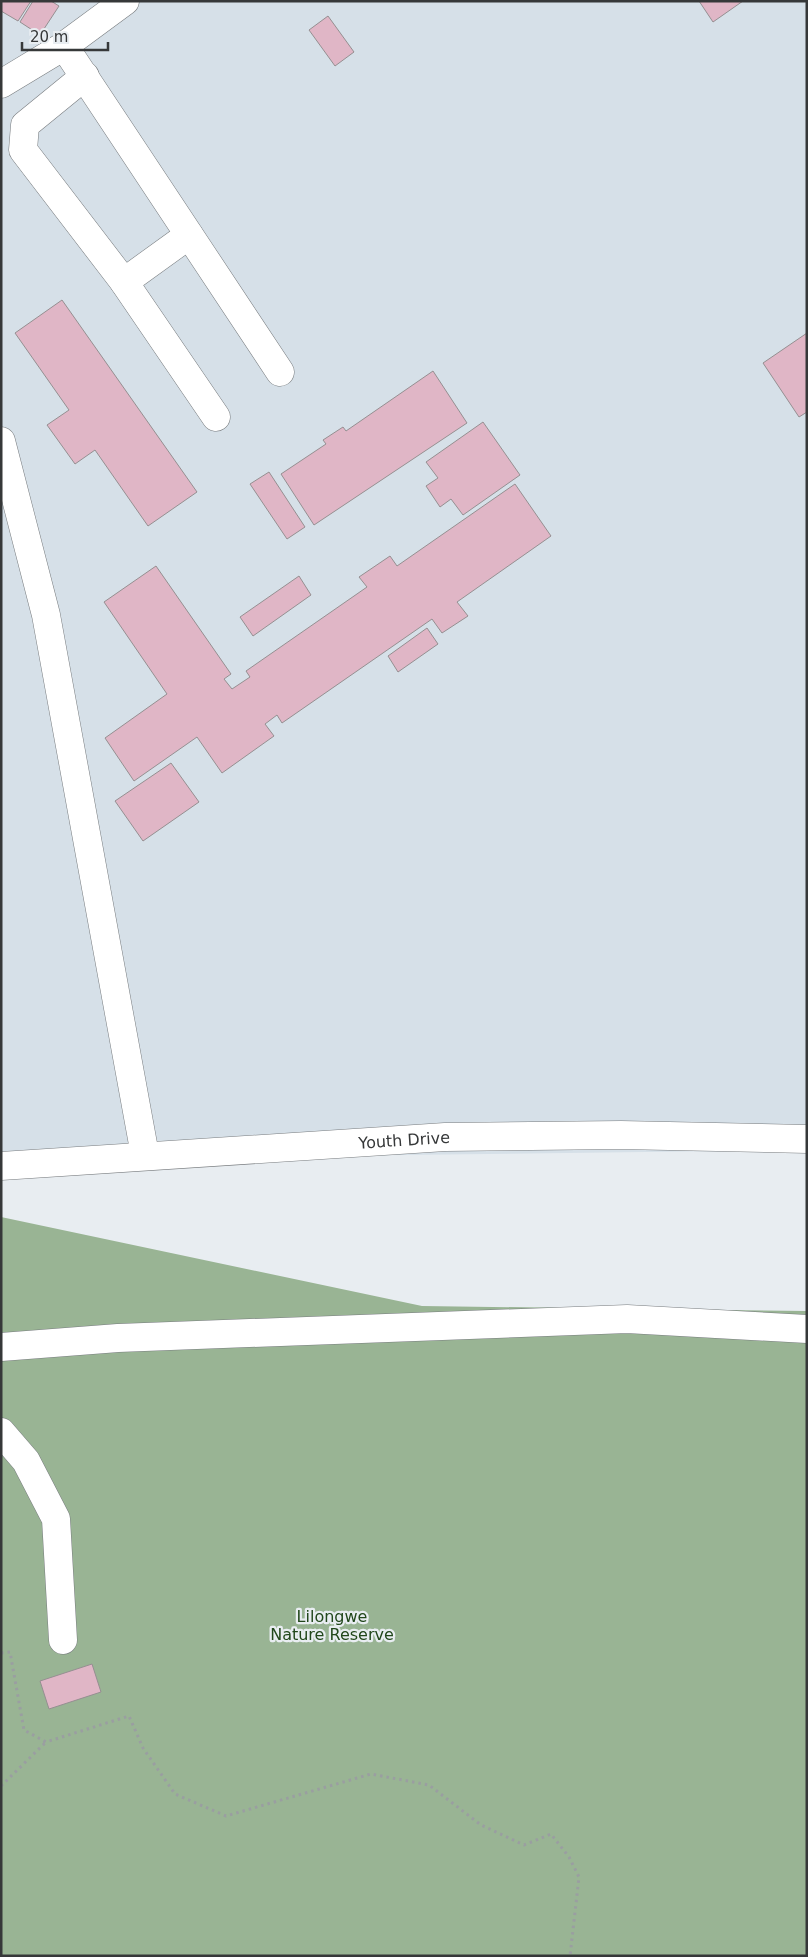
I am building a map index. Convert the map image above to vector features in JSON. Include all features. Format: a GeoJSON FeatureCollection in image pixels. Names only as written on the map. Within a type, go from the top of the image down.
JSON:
{"type":"FeatureCollection","features":[{"type":"Feature","properties":{"kind":"street"},"geometry":{"type":"LineString","coordinates":[[1,84],[64,46],[125,1]]}},
{"type":"Feature","properties":{"kind":"street"},"geometry":{"type":"LineString","coordinates":[[64,46],[280,372]]}},
{"type":"Feature","properties":{"kind":"street"},"geometry":{"type":"LineString","coordinates":[[85,76],[26,125],[24,150],[124,282],[216,417]]}},
{"type":"Feature","properties":{"kind":"street"},"geometry":{"type":"LineString","coordinates":[[124,282],[189,235]]}},
{"type":"Feature","properties":{"kind":"street"},"geometry":{"type":"LineString","coordinates":[[1,441],[46,615],[145,1155]]}},
{"type":"Feature","properties":{"kind":"street","name":"Youth Drive"},"geometry":{"type":"LineString","coordinates":[[1,1166],[145,1155],[445,1137],[621,1135],[807,1140]]}},
{"type":"Feature","properties":{"kind":"street"},"geometry":{"type":"LineString","coordinates":[[1,1347],[118,1338],[626,1319],[807,1329]]}},
{"type":"Feature","properties":{"kind":"street"},"geometry":{"type":"LineString","coordinates":[[1,1432],[26,1461],[56,1520],[63,1640]]}},
{"type":"Feature","properties":{"kind":"path"},"geometry":{"type":"LineString","coordinates":[[1,1653],[10,1652],[24,1730],[46,1742]]}},
{"type":"Feature","properties":{"kind":"path"},"geometry":{"type":"LineString","coordinates":[[1,1786],[46,1742],[129,1716],[143,1748],[175,1794],[226,1816],[371,1774],[429,1785],[480,1825],[524,1845],[552,1834],[569,1857],[579,1877],[570,1956]]}},
{"type":"Feature","properties":{"kind":"shaded area"},"geometry":{"type":"Polygon","coordinates":[[[1,1],[807,1],[807,1150],[1,1160],[1,1]]]}},
{"type":"Feature","properties":{"kind":"green space","name":"Lilongwe Nature Reserve"},"geometry":{"type":"Polygon","coordinates":[[[1,1217],[422,1306],[807,1311],[807,1956],[1,1956],[1,1217]]]}},
{"type":"Feature","properties":{"kind":"building"},"geometry":{"type":"Polygon","coordinates":[[[1,1],[31,1],[18,21],[1,11],[1,1]]]}},
{"type":"Feature","properties":{"kind":"building"},"geometry":{"type":"Polygon","coordinates":[[[33,1],[51,1],[59,6],[40,35],[20,22],[33,1]]]}},
{"type":"Feature","properties":{"kind":"building"},"geometry":{"type":"Polygon","coordinates":[[[699,1],[743,1],[713,22],[699,1]]]}},
{"type":"Feature","properties":{"kind":"building"},"geometry":{"type":"Polygon","coordinates":[[[328,16],[354,52],[335,66],[309,30],[328,16]]]}},
{"type":"Feature","properties":{"kind":"building"},"geometry":{"type":"Polygon","coordinates":[[[62,300],[197,492],[148,526],[95,450],[75,464],[47,425],[69,410],[15,333],[62,300]]]}},
{"type":"Feature","properties":{"kind":"building"},"geometry":{"type":"Polygon","coordinates":[[[807,333],[807,412],[799,417],[763,363],[807,333]]]}},
{"type":"Feature","properties":{"kind":"building"},"geometry":{"type":"Polygon","coordinates":[[[433,371],[467,423],[314,525],[281,474],[326,444],[323,440],[343,427],[346,431],[433,371]]]}},
{"type":"Feature","properties":{"kind":"building"},"geometry":{"type":"Polygon","coordinates":[[[483,422],[520,475],[463,515],[451,499],[440,507],[426,486],[438,478],[426,462],[483,422]]]}},
{"type":"Feature","properties":{"kind":"building"},"geometry":{"type":"Polygon","coordinates":[[[269,472],[305,527],[287,539],[250,484],[269,472]]]}},
{"type":"Feature","properties":{"kind":"building"},"geometry":{"type":"Polygon","coordinates":[[[515,484],[551,536],[457,602],[468,616],[442,633],[432,619],[282,723],[277,715],[265,724],[274,736],[222,773],[197,737],[134,781],[105,738],[167,694],[104,602],[156,566],[231,674],[224,679],[232,689],[250,677],[246,671],[367,587],[359,577],[390,556],[397,566],[515,484]]]}},
{"type":"Feature","properties":{"kind":"building"},"geometry":{"type":"Polygon","coordinates":[[[299,576],[311,595],[253,636],[240,617],[299,576]]]}},
{"type":"Feature","properties":{"kind":"building"},"geometry":{"type":"Polygon","coordinates":[[[427,628],[438,644],[398,672],[388,656],[427,628]]]}},
{"type":"Feature","properties":{"kind":"building"},"geometry":{"type":"Polygon","coordinates":[[[171,763],[199,802],[143,841],[115,801],[171,763]]]}},
{"type":"Feature","properties":{"kind":"building"},"geometry":{"type":"Polygon","coordinates":[[[92,1664],[101,1692],[49,1709],[40,1681],[92,1664]]]}}]}
